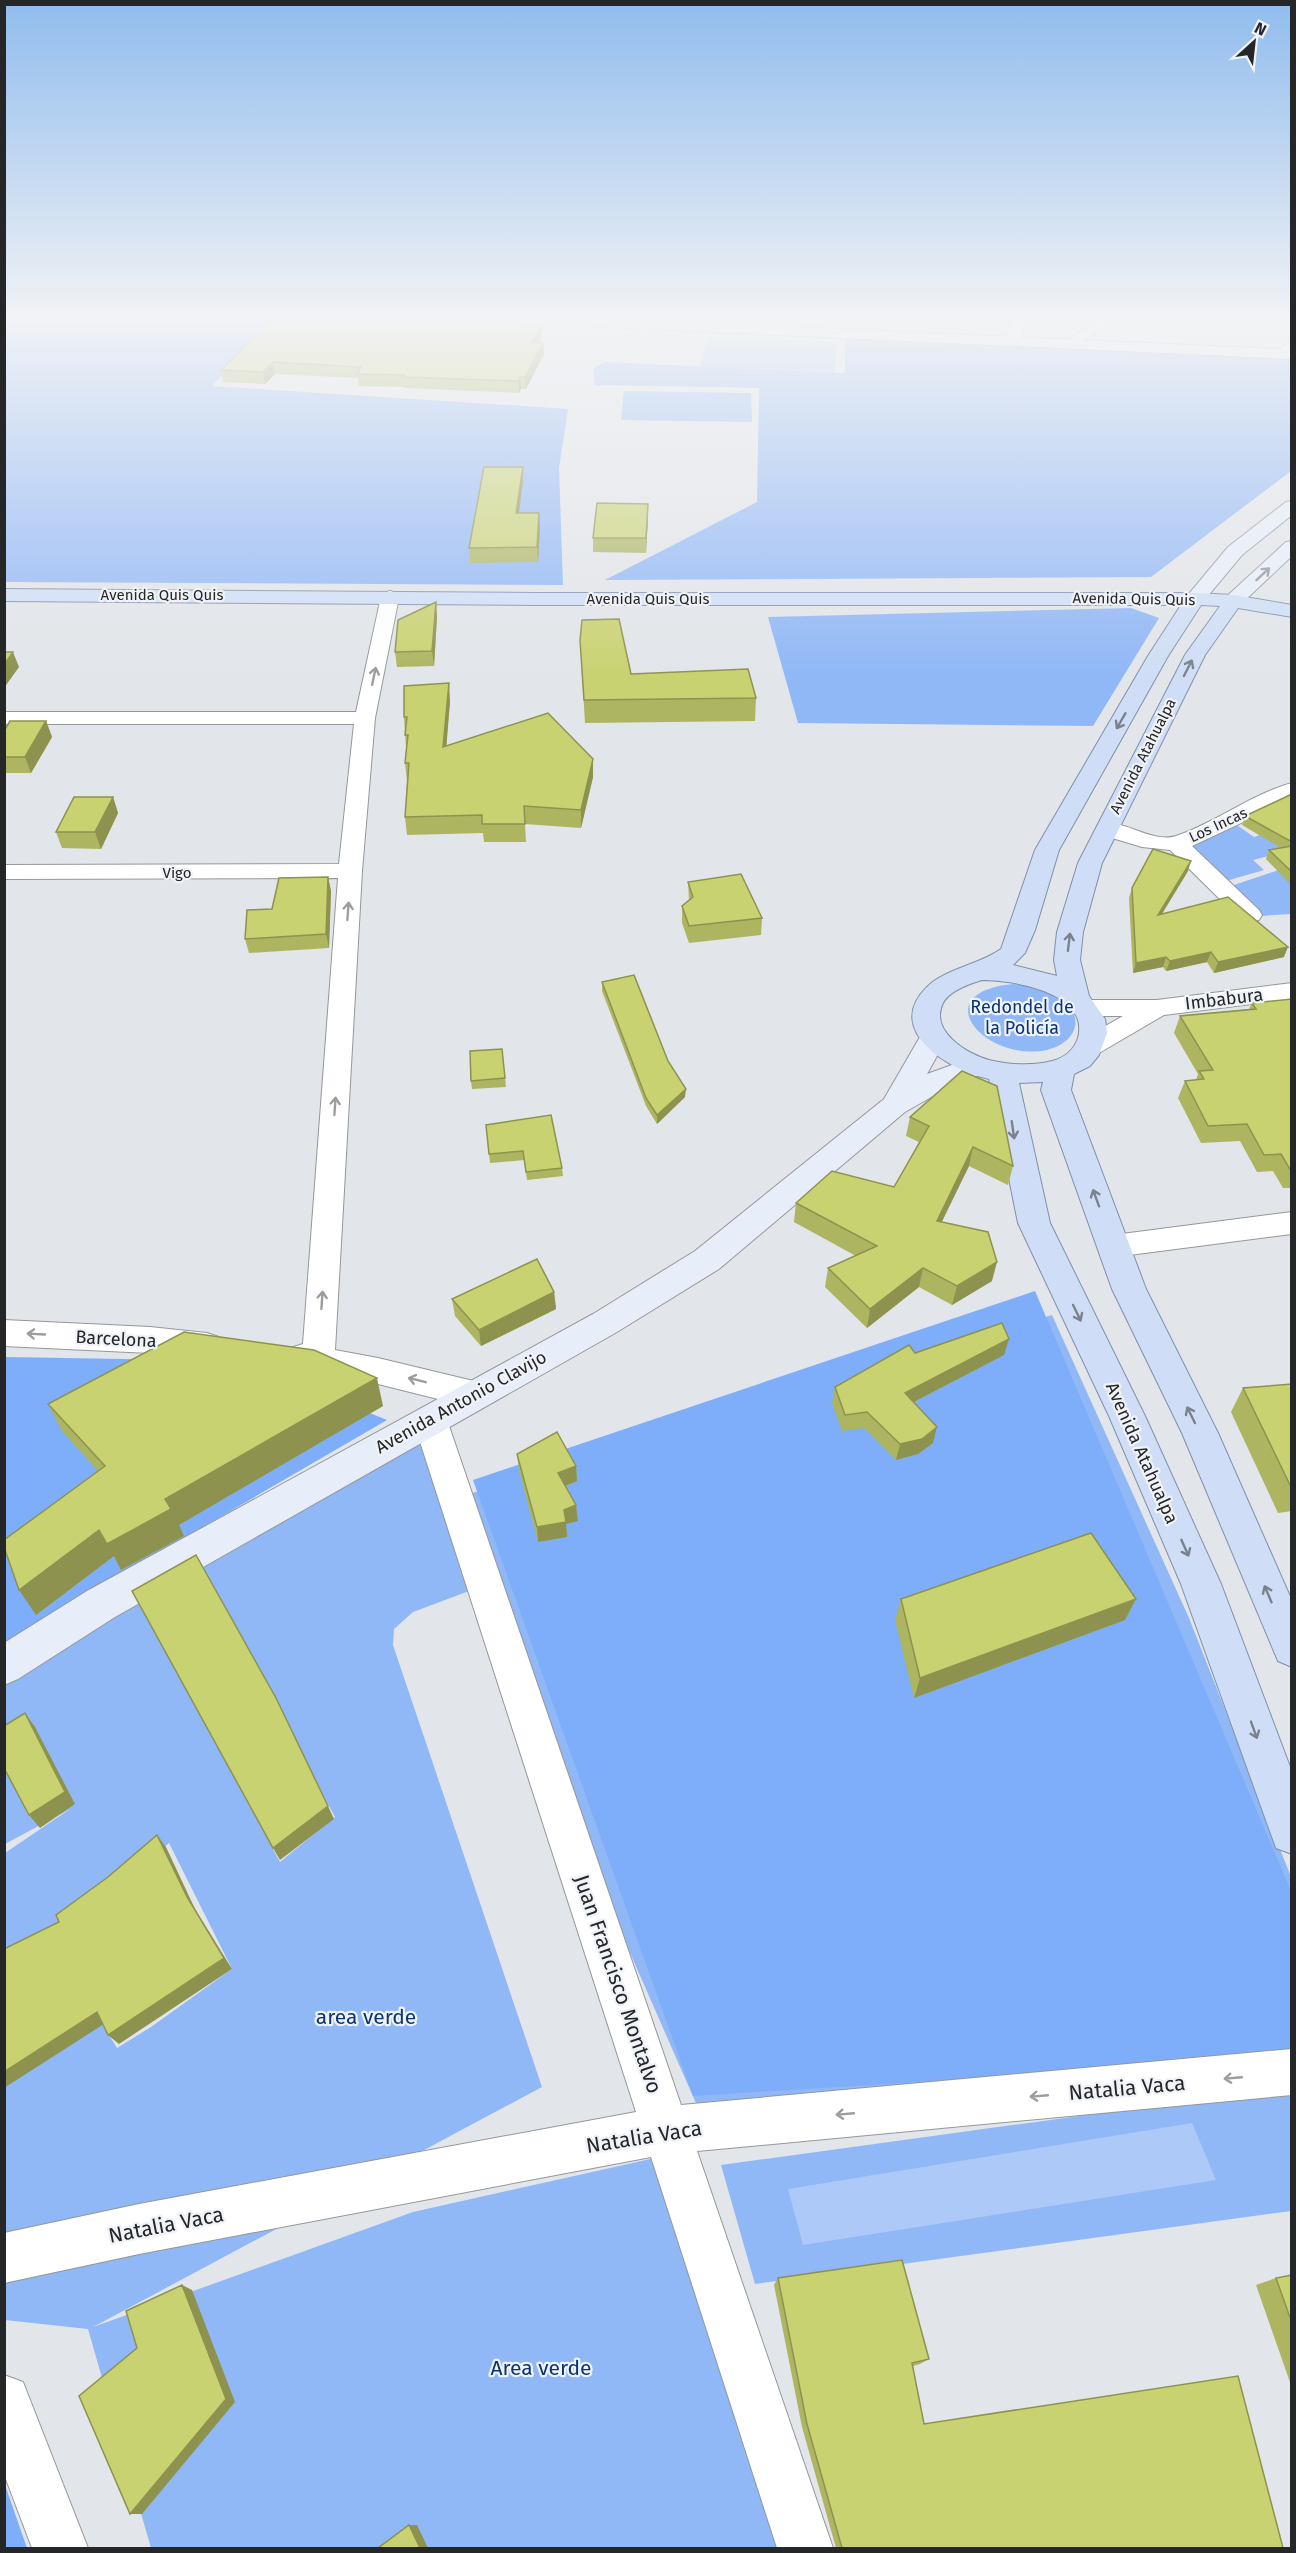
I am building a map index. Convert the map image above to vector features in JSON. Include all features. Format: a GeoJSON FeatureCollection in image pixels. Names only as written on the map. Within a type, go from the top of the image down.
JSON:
{"type":"FeatureCollection","features":[{"type":"Feature","properties":{"kind":"main road"},"geometry":{"type":"LineString","coordinates":[[980,972],[1006,972],[1032,976],[1056,986],[1080,1004],[1090,1017],[1093,1033],[1089,1047],[1078,1060],[1061,1069],[1023,1075],[988,1070],[950,1052],[934,1036],[927,1019],[929,1003],[939,988],[957,978],[980,972],[1000,962],[1012,952],[1022,930],[1047,850],[1158,656],[1195,599],[1235,551],[1292,506]]}},
{"type":"Feature","properties":{"kind":"main road","name":"Avenida Atahualpa"},"geometry":{"type":"LineString","coordinates":[[1080,1004],[1067,960],[1070,932],[1090,862],[1195,655],[1233,601],[1292,546]]}},
{"type":"Feature","properties":{"kind":"main road","name":"Avenida Quis Quis"},"geometry":{"type":"LineString","coordinates":[[4,595],[1195,599],[1233,601],[1292,612]]}},
{"type":"Feature","properties":{"kind":"main road","name":"Avenida Antonio Clavijo"},"geometry":{"type":"LineString","coordinates":[[895,1105],[934,1036]]}},
{"type":"Feature","properties":{"kind":"main road"},"geometry":{"type":"LineString","coordinates":[[1061,1069],[1056,1090],[1129,1289],[1200,1433],[1292,1648]]}},
{"type":"Feature","properties":{"kind":"main road","name":"Avenida Atahualpa"},"geometry":{"type":"LineString","coordinates":[[988,1070],[1010,1102],[1014,1136],[1034,1223],[1127,1416],[1201,1584],[1292,1832]]}},
{"type":"Feature","properties":{"kind":"main road","name":"Avenida Antonio Clavijo"},"geometry":{"type":"LineString","coordinates":[[4,1666],[101,1604],[605,1323],[707,1260],[895,1105],[938,1081],[988,1070]]}},
{"type":"Feature","properties":{"kind":"street"},"geometry":{"type":"LineString","coordinates":[[318,1359],[350,871],[365,718],[390,597]]}},
{"type":"Feature","properties":{"kind":"street"},"geometry":{"type":"LineString","coordinates":[[4,718],[365,718]]}},
{"type":"Feature","properties":{"kind":"street","name":"Los Incas"},"geometry":{"type":"LineString","coordinates":[[1107,829],[1142,840],[1177,844],[1292,790]]}},
{"type":"Feature","properties":{"kind":"street"},"geometry":{"type":"LineString","coordinates":[[1177,844],[1250,915]]}},
{"type":"Feature","properties":{"kind":"street","name":"Vigo"},"geometry":{"type":"LineString","coordinates":[[4,872],[350,871]]}},
{"type":"Feature","properties":{"kind":"street","name":"Imbabura"},"geometry":{"type":"LineString","coordinates":[[1080,1004],[1157,1008],[1292,991]]}},
{"type":"Feature","properties":{"kind":"street","name":"Imbabura"},"geometry":{"type":"LineString","coordinates":[[1089,1047],[1157,1008]]}},
{"type":"Feature","properties":{"kind":"street"},"geometry":{"type":"LineString","coordinates":[[1114,1246],[1292,1223]]}},
{"type":"Feature","properties":{"kind":"street","name":"Barcelona"},"geometry":{"type":"LineString","coordinates":[[4,1333],[150,1340],[240,1350]]}},
{"type":"Feature","properties":{"kind":"street"},"geometry":{"type":"LineString","coordinates":[[274,1354],[318,1359],[474,1394]]}},
{"type":"Feature","properties":{"kind":"street","name":"Juan Francisco Montalvo"},"geometry":{"type":"LineString","coordinates":[[430,1419],[805,2548]]}},
{"type":"Feature","properties":{"kind":"street","name":"Natalia Vaca"},"geometry":{"type":"LineString","coordinates":[[4,2258],[139,2229],[668,2130],[1292,2072]]}},
{"type":"Feature","properties":{"kind":"street"},"geometry":{"type":"LineString","coordinates":[[4,2401],[60,2548]]}},
{"type":"Feature","properties":{"kind":"green space"},"geometry":{"type":"Polygon","coordinates":[[[4,438],[564,438],[559,468],[563,585],[5,582],[4,438]]]}},
{"type":"Feature","properties":{"kind":"green space"},"geometry":{"type":"Polygon","coordinates":[[[758,438],[1291,438],[1291,471],[1151,577],[605,580],[757,502],[758,438]]]}},
{"type":"Feature","properties":{"kind":"green space"},"geometry":{"type":"Polygon","coordinates":[[[1131,608],[1159,618],[1093,726],[798,723],[768,617],[1131,608]]]}},
{"type":"Feature","properties":{"kind":"green space"},"geometry":{"type":"Polygon","coordinates":[[[1231,821],[1254,837],[1275,830],[1292,846],[1291,850],[1253,860],[1264,870],[1219,883],[1179,849],[1231,821]]]}},
{"type":"Feature","properties":{"kind":"green space"},"geometry":{"type":"Polygon","coordinates":[[[1291,866],[1291,914],[1260,916],[1225,888],[1291,866]]]}},
{"type":"Feature","properties":{"kind":"green space","name":"Redondel de la Policía"},"geometry":{"type":"Polygon","coordinates":[[[1013,984],[1049,992],[1068,1005],[1075,1021],[1071,1035],[1065,1042],[1047,1050],[1024,1051],[1003,1046],[986,1037],[973,1025],[968,1012],[972,1000],[986,990],[1013,984]]]}},
{"type":"Feature","properties":{"kind":"green space"},"geometry":{"type":"Polygon","coordinates":[[[1052,1315],[1189,1618],[1291,1877],[1291,2064],[710,2135],[620,1930],[493,1582],[413,1612],[394,1629],[393,1645],[542,2087],[93,2327],[413,2212],[664,2156],[786,2548],[151,2548],[88,2329],[5,2320],[4,2026],[103,2025],[117,2048],[151,2027],[232,1969],[169,1843],[118,1889],[5,1953],[5,1853],[70,1809],[5,1844],[5,1673],[134,1593],[280,1862],[335,1817],[195,1556],[430,1420],[463,1496],[1052,1315]]]}},
{"type":"Feature","properties":{"kind":"green space"},"geometry":{"type":"Polygon","coordinates":[[[1291,2087],[1291,2211],[755,2284],[721,2165],[1291,2087]]]}},
{"type":"Feature","properties":{"kind":"shaded area"},"geometry":{"type":"Polygon","coordinates":[[[1035,1291],[1291,1891],[1291,2059],[693,2096],[473,1480],[1035,1291]]]}},
{"type":"Feature","properties":{"kind":"shaded area"},"geometry":{"type":"Polygon","coordinates":[[[5,1357],[241,1361],[387,1420],[5,1642],[5,1357]]]}},
{"type":"Feature","properties":{"kind":"shaded area"},"geometry":{"type":"Polygon","coordinates":[[[1192,2123],[1216,2180],[803,2245],[788,2189],[1192,2123]]]}},
{"type":"Feature","properties":{"kind":"shaded area"},"geometry":{"type":"Polygon","coordinates":[[[5,2485],[27,2548],[5,2548],[5,2485]]]}},
{"type":"Feature","properties":{"kind":"building"},"geometry":{"type":"Polygon","coordinates":[[[484,467],[523,467],[516,513],[539,513],[537,547],[469,548],[484,467]]]}},
{"type":"Feature","properties":{"kind":"building"},"geometry":{"type":"Polygon","coordinates":[[[597,503],[648,504],[646,538],[593,538],[597,503]]]}},
{"type":"Feature","properties":{"kind":"building"},"geometry":{"type":"Polygon","coordinates":[[[436,602],[432,651],[395,652],[398,620],[436,602]]]}},
{"type":"Feature","properties":{"kind":"building"},"geometry":{"type":"Polygon","coordinates":[[[619,619],[631,674],[748,669],[756,698],[584,700],[580,640],[582,620],[619,619]]]}},
{"type":"Feature","properties":{"kind":"building"},"geometry":{"type":"Polygon","coordinates":[[[4,652],[13,652],[4,665],[4,652]]]}},
{"type":"Feature","properties":{"kind":"building"},"geometry":{"type":"Polygon","coordinates":[[[449,683],[443,747],[548,713],[593,759],[581,810],[524,806],[525,824],[482,824],[482,815],[405,817],[409,763],[405,763],[408,735],[405,735],[407,717],[404,717],[404,686],[449,683]]]}},
{"type":"Feature","properties":{"kind":"building"},"geometry":{"type":"Polygon","coordinates":[[[10,721],[46,721],[25,757],[4,757],[4,731],[10,721]]]}},
{"type":"Feature","properties":{"kind":"building"},"geometry":{"type":"Polygon","coordinates":[[[1292,794],[1292,842],[1245,816],[1292,794]]]}},
{"type":"Feature","properties":{"kind":"building"},"geometry":{"type":"Polygon","coordinates":[[[74,797],[113,797],[95,832],[56,832],[74,797]]]}},
{"type":"Feature","properties":{"kind":"building"},"geometry":{"type":"Polygon","coordinates":[[[1292,846],[1292,872],[1269,850],[1292,846]]]}},
{"type":"Feature","properties":{"kind":"building"},"geometry":{"type":"Polygon","coordinates":[[[1153,849],[1191,861],[1158,915],[1228,897],[1288,947],[1218,962],[1211,952],[1170,961],[1166,957],[1136,963],[1132,888],[1153,849]]]}},
{"type":"Feature","properties":{"kind":"building"},"geometry":{"type":"Polygon","coordinates":[[[741,874],[762,918],[689,926],[682,906],[693,897],[688,882],[741,874]]]}},
{"type":"Feature","properties":{"kind":"building"},"geometry":{"type":"Polygon","coordinates":[[[328,877],[326,934],[245,939],[247,910],[272,909],[279,878],[328,877]]]}},
{"type":"Feature","properties":{"kind":"building"},"geometry":{"type":"Polygon","coordinates":[[[634,975],[668,1061],[686,1089],[657,1115],[646,1098],[602,982],[634,975]]]}},
{"type":"Feature","properties":{"kind":"building"},"geometry":{"type":"Polygon","coordinates":[[[1292,999],[1291,1171],[1281,1154],[1264,1155],[1247,1124],[1208,1126],[1185,1081],[1204,1079],[1199,1071],[1213,1070],[1180,1016],[1256,1009],[1252,1003],[1292,999]]]}},
{"type":"Feature","properties":{"kind":"building"},"geometry":{"type":"Polygon","coordinates":[[[502,1049],[505,1078],[471,1081],[470,1051],[502,1049]]]}},
{"type":"Feature","properties":{"kind":"building"},"geometry":{"type":"Polygon","coordinates":[[[962,1071],[997,1086],[1013,1166],[973,1147],[937,1221],[988,1232],[997,1262],[957,1286],[923,1268],[870,1309],[828,1268],[877,1246],[796,1203],[832,1171],[894,1187],[929,1126],[910,1117],[962,1071]]]}},
{"type":"Feature","properties":{"kind":"building"},"geometry":{"type":"Polygon","coordinates":[[[551,1115],[562,1168],[526,1172],[523,1151],[489,1154],[486,1125],[551,1115]]]}},
{"type":"Feature","properties":{"kind":"building"},"geometry":{"type":"Polygon","coordinates":[[[537,1259],[554,1292],[479,1330],[452,1299],[537,1259]]]}},
{"type":"Feature","properties":{"kind":"building"},"geometry":{"type":"Polygon","coordinates":[[[1002,1323],[1009,1339],[905,1393],[937,1427],[922,1439],[900,1444],[867,1412],[845,1415],[835,1387],[909,1345],[915,1353],[1002,1323]]]}},
{"type":"Feature","properties":{"kind":"building"},"geometry":{"type":"Polygon","coordinates":[[[184,1332],[314,1350],[377,1378],[165,1499],[171,1509],[107,1544],[99,1530],[19,1590],[4,1547],[4,1540],[105,1466],[48,1404],[184,1332]]]}},
{"type":"Feature","properties":{"kind":"building"},"geometry":{"type":"Polygon","coordinates":[[[1292,1384],[1292,1489],[1243,1388],[1292,1384]]]}},
{"type":"Feature","properties":{"kind":"building"},"geometry":{"type":"Polygon","coordinates":[[[557,1432],[576,1466],[558,1473],[576,1505],[564,1510],[566,1522],[537,1527],[517,1454],[557,1432]]]}},
{"type":"Feature","properties":{"kind":"building"},"geometry":{"type":"Polygon","coordinates":[[[1091,1533],[1136,1599],[920,1678],[901,1599],[1091,1533]]]}},
{"type":"Feature","properties":{"kind":"building"},"geometry":{"type":"Polygon","coordinates":[[[196,1555],[276,1698],[328,1806],[273,1848],[132,1591],[196,1555]]]}},
{"type":"Feature","properties":{"kind":"building"},"geometry":{"type":"Polygon","coordinates":[[[25,1713],[65,1792],[29,1815],[4,1768],[4,1726],[25,1713]]]}},
{"type":"Feature","properties":{"kind":"building"},"geometry":{"type":"Polygon","coordinates":[[[157,1835],[187,1897],[224,1958],[108,2035],[97,2012],[4,2072],[4,1949],[59,1922],[56,1915],[108,1877],[157,1835]]]}},
{"type":"Feature","properties":{"kind":"building"},"geometry":{"type":"Polygon","coordinates":[[[902,2260],[929,2359],[912,2363],[924,2424],[1238,2376],[1283,2548],[842,2548],[807,2424],[778,2278],[902,2260]]]}},
{"type":"Feature","properties":{"kind":"building"},"geometry":{"type":"Polygon","coordinates":[[[1292,2275],[1292,2323],[1276,2278],[1292,2275]]]}},
{"type":"Feature","properties":{"kind":"building"},"geometry":{"type":"Polygon","coordinates":[[[182,2285],[226,2399],[130,2514],[79,2396],[137,2348],[126,2311],[182,2285]]]}},
{"type":"Feature","properties":{"kind":"building"},"geometry":{"type":"Polygon","coordinates":[[[409,2525],[420,2548],[378,2548],[409,2525]]]}},
{"type":"Feature","properties":{"kind":"park label","name":"area verde"},"geometry":{"type":"Point","coordinates":[366,2017]}},
{"type":"Feature","properties":{"kind":"park label","name":"Area verde"},"geometry":{"type":"Point","coordinates":[541,2368]}}]}
